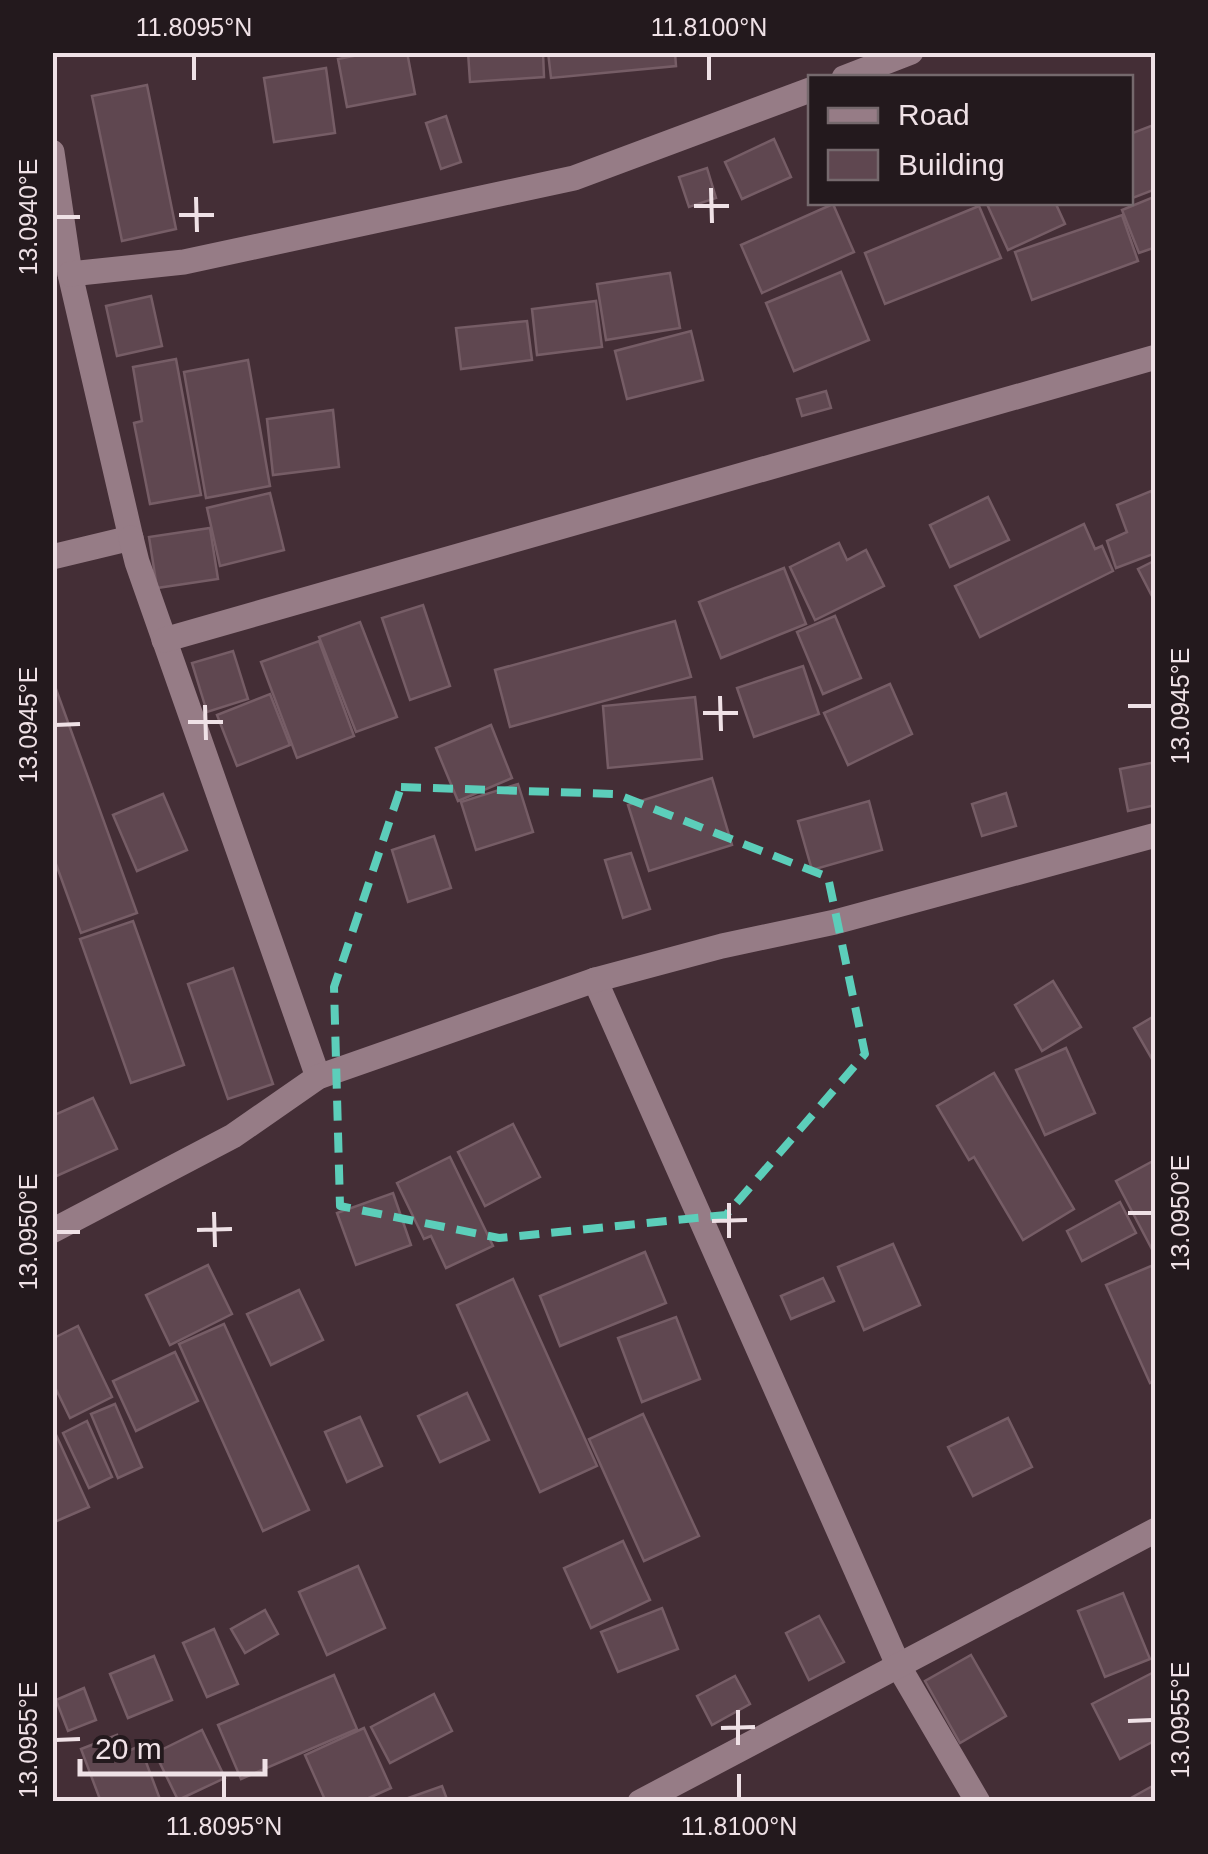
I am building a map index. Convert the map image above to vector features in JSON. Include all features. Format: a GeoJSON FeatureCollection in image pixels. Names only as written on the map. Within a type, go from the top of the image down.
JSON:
{"type":"FeatureCollection","features":[{"type":"Feature","properties":{"kind":"street"},"geometry":{"type":"LineString","coordinates":[[852,75],[912,52]]}},
{"type":"Feature","properties":{"kind":"street"},"geometry":{"type":"LineString","coordinates":[[70,274],[184,262],[574,178],[808,91]]}},
{"type":"Feature","properties":{"kind":"street"},"geometry":{"type":"LineString","coordinates":[[52,152],[70,274],[131,538],[318,1078]]}},
{"type":"Feature","properties":{"kind":"street"},"geometry":{"type":"LineString","coordinates":[[164,640],[1156,357]]}},
{"type":"Feature","properties":{"kind":"street"},"geometry":{"type":"LineString","coordinates":[[52,557],[131,538]]}},
{"type":"Feature","properties":{"kind":"street"},"geometry":{"type":"LineString","coordinates":[[52,1231],[233,1136],[318,1078],[595,980],[722,946],[835,922],[1156,835]]}},
{"type":"Feature","properties":{"kind":"street"},"geometry":{"type":"LineString","coordinates":[[595,980],[899,1667],[978,1802]]}},
{"type":"Feature","properties":{"kind":"street"},"geometry":{"type":"LineString","coordinates":[[640,1802],[1156,1530]]}},
{"type":"Feature","properties":{"kind":"highlighted area"},"geometry":{"type":"Polygon","coordinates":[[[401,787],[616,794],[828,877],[865,1054],[726,1215],[499,1238],[340,1206],[334,987],[401,787]]]}},
{"type":"Feature","properties":{"kind":"building"},"geometry":{"type":"Polygon","coordinates":[[[374,52],[407,52],[415,94],[347,107],[338,59],[374,52]]]}},
{"type":"Feature","properties":{"kind":"building"},"geometry":{"type":"Polygon","coordinates":[[[468,52],[543,52],[544,77],[470,82],[468,52]]]}},
{"type":"Feature","properties":{"kind":"building"},"geometry":{"type":"Polygon","coordinates":[[[548,52],[675,52],[676,66],[551,78],[548,52]]]}},
{"type":"Feature","properties":{"kind":"building"},"geometry":{"type":"Polygon","coordinates":[[[326,68],[335,133],[274,142],[264,78],[326,68]]]}},
{"type":"Feature","properties":{"kind":"building"},"geometry":{"type":"Polygon","coordinates":[[[147,85],[176,229],[122,241],[92,96],[147,85]]]}},
{"type":"Feature","properties":{"kind":"building"},"geometry":{"type":"Polygon","coordinates":[[[446,116],[461,162],[441,169],[426,123],[446,116]]]}},
{"type":"Feature","properties":{"kind":"building"},"geometry":{"type":"Polygon","coordinates":[[[1156,124],[1156,189],[1133,198],[1133,133],[1156,124]]]}},
{"type":"Feature","properties":{"kind":"building"},"geometry":{"type":"Polygon","coordinates":[[[774,139],[791,177],[742,199],[725,162],[774,139]]]}},
{"type":"Feature","properties":{"kind":"building"},"geometry":{"type":"Polygon","coordinates":[[[707,168],[716,198],[689,207],[679,177],[707,168]]]}},
{"type":"Feature","properties":{"kind":"building"},"geometry":{"type":"Polygon","coordinates":[[[1156,196],[1156,247],[1139,253],[1122,210],[1156,196]]]}},
{"type":"Feature","properties":{"kind":"building"},"geometry":{"type":"Polygon","coordinates":[[[833,205],[854,252],[762,293],[741,245],[833,205]]]}},
{"type":"Feature","properties":{"kind":"building"},"geometry":{"type":"Polygon","coordinates":[[[987,205],[1056,205],[1065,224],[1008,250],[987,205]]]}},
{"type":"Feature","properties":{"kind":"building"},"geometry":{"type":"Polygon","coordinates":[[[979,206],[1001,258],[885,304],[865,253],[979,206]]]}},
{"type":"Feature","properties":{"kind":"building"},"geometry":{"type":"Polygon","coordinates":[[[1122,215],[1138,261],[1032,300],[1015,252],[1122,215]]]}},
{"type":"Feature","properties":{"kind":"building"},"geometry":{"type":"Polygon","coordinates":[[[841,272],[869,340],[794,371],[766,303],[841,272]]]}},
{"type":"Feature","properties":{"kind":"building"},"geometry":{"type":"Polygon","coordinates":[[[670,273],[680,328],[606,340],[597,284],[670,273]]]}},
{"type":"Feature","properties":{"kind":"building"},"geometry":{"type":"Polygon","coordinates":[[[151,296],[162,346],[117,356],[106,306],[151,296]]]}},
{"type":"Feature","properties":{"kind":"building"},"geometry":{"type":"Polygon","coordinates":[[[596,301],[602,347],[537,355],[532,309],[596,301]]]}},
{"type":"Feature","properties":{"kind":"building"},"geometry":{"type":"Polygon","coordinates":[[[527,321],[532,360],[461,369],[456,328],[527,321]]]}},
{"type":"Feature","properties":{"kind":"building"},"geometry":{"type":"Polygon","coordinates":[[[691,331],[703,380],[627,399],[615,351],[691,331]]]}},
{"type":"Feature","properties":{"kind":"building"},"geometry":{"type":"Polygon","coordinates":[[[176,359],[201,495],[150,504],[134,423],[142,421],[133,367],[176,359]]]}},
{"type":"Feature","properties":{"kind":"building"},"geometry":{"type":"Polygon","coordinates":[[[248,360],[270,486],[206,498],[184,372],[248,360]]]}},
{"type":"Feature","properties":{"kind":"building"},"geometry":{"type":"Polygon","coordinates":[[[826,391],[831,408],[802,416],[797,399],[826,391]]]}},
{"type":"Feature","properties":{"kind":"building"},"geometry":{"type":"Polygon","coordinates":[[[333,410],[339,467],[273,475],[267,419],[333,410]]]}},
{"type":"Feature","properties":{"kind":"building"},"geometry":{"type":"Polygon","coordinates":[[[1151,491],[1156,502],[1156,553],[1116,568],[1107,541],[1127,532],[1117,505],[1151,491]]]}},
{"type":"Feature","properties":{"kind":"building"},"geometry":{"type":"Polygon","coordinates":[[[270,493],[284,550],[220,566],[207,508],[270,493]]]}},
{"type":"Feature","properties":{"kind":"building"},"geometry":{"type":"Polygon","coordinates":[[[988,497],[1009,540],[950,567],[930,525],[988,497]]]}},
{"type":"Feature","properties":{"kind":"building"},"geometry":{"type":"Polygon","coordinates":[[[1084,524],[1095,549],[1102,546],[1113,571],[980,637],[955,586],[1084,524]]]}},
{"type":"Feature","properties":{"kind":"building"},"geometry":{"type":"Polygon","coordinates":[[[210,528],[218,579],[157,588],[149,537],[210,528]]]}},
{"type":"Feature","properties":{"kind":"building"},"geometry":{"type":"Polygon","coordinates":[[[839,543],[847,560],[866,550],[884,586],[815,620],[790,567],[839,543]]]}},
{"type":"Feature","properties":{"kind":"building"},"geometry":{"type":"Polygon","coordinates":[[[1156,560],[1156,604],[1138,569],[1156,560]]]}},
{"type":"Feature","properties":{"kind":"building"},"geometry":{"type":"Polygon","coordinates":[[[784,568],[806,624],[721,658],[699,602],[784,568]]]}},
{"type":"Feature","properties":{"kind":"building"},"geometry":{"type":"Polygon","coordinates":[[[423,605],[450,686],[410,700],[382,618],[423,605]]]}},
{"type":"Feature","properties":{"kind":"building"},"geometry":{"type":"Polygon","coordinates":[[[835,616],[861,678],[823,694],[797,632],[835,616]]]}},
{"type":"Feature","properties":{"kind":"building"},"geometry":{"type":"Polygon","coordinates":[[[675,621],[691,677],[510,727],[495,670],[675,621]]]}},
{"type":"Feature","properties":{"kind":"building"},"geometry":{"type":"Polygon","coordinates":[[[360,622],[397,717],[356,732],[319,637],[360,622]]]}},
{"type":"Feature","properties":{"kind":"building"},"geometry":{"type":"Polygon","coordinates":[[[319,641],[354,736],[297,758],[261,662],[319,641]]]}},
{"type":"Feature","properties":{"kind":"building"},"geometry":{"type":"Polygon","coordinates":[[[233,651],[248,699],[207,712],[192,663],[233,651]]]}},
{"type":"Feature","properties":{"kind":"building"},"geometry":{"type":"Polygon","coordinates":[[[803,666],[819,714],[754,737],[737,688],[803,666]]]}},
{"type":"Feature","properties":{"kind":"building"},"geometry":{"type":"Polygon","coordinates":[[[52,678],[137,913],[81,933],[52,853],[52,678]]]}},
{"type":"Feature","properties":{"kind":"building"},"geometry":{"type":"Polygon","coordinates":[[[890,684],[912,734],[848,765],[824,713],[890,684]]]}},
{"type":"Feature","properties":{"kind":"building"},"geometry":{"type":"Polygon","coordinates":[[[270,694],[290,745],[237,766],[217,715],[270,694]]]}},
{"type":"Feature","properties":{"kind":"building"},"geometry":{"type":"Polygon","coordinates":[[[695,697],[702,759],[608,768],[603,706],[695,697]]]}},
{"type":"Feature","properties":{"kind":"building"},"geometry":{"type":"Polygon","coordinates":[[[491,725],[512,778],[458,801],[436,748],[491,725]]]}},
{"type":"Feature","properties":{"kind":"building"},"geometry":{"type":"Polygon","coordinates":[[[1156,762],[1156,805],[1128,811],[1120,769],[1156,762]]]}},
{"type":"Feature","properties":{"kind":"building"},"geometry":{"type":"Polygon","coordinates":[[[712,778],[732,845],[649,871],[628,805],[712,778]]]}},
{"type":"Feature","properties":{"kind":"building"},"geometry":{"type":"Polygon","coordinates":[[[518,784],[533,832],[476,850],[461,802],[518,784]]]}},
{"type":"Feature","properties":{"kind":"building"},"geometry":{"type":"Polygon","coordinates":[[[1006,793],[1016,826],[982,836],[972,804],[1006,793]]]}},
{"type":"Feature","properties":{"kind":"building"},"geometry":{"type":"Polygon","coordinates":[[[163,794],[187,850],[137,871],[113,815],[163,794]]]}},
{"type":"Feature","properties":{"kind":"building"},"geometry":{"type":"Polygon","coordinates":[[[869,801],[882,850],[812,870],[798,821],[869,801]]]}},
{"type":"Feature","properties":{"kind":"building"},"geometry":{"type":"Polygon","coordinates":[[[434,836],[451,888],[408,902],[392,850],[434,836]]]}},
{"type":"Feature","properties":{"kind":"building"},"geometry":{"type":"Polygon","coordinates":[[[631,853],[650,909],[623,918],[605,860],[631,853]]]}},
{"type":"Feature","properties":{"kind":"building"},"geometry":{"type":"Polygon","coordinates":[[[133,921],[184,1065],[131,1083],[80,939],[133,921]]]}},
{"type":"Feature","properties":{"kind":"building"},"geometry":{"type":"Polygon","coordinates":[[[233,968],[273,1084],[228,1099],[188,984],[233,968]]]}},
{"type":"Feature","properties":{"kind":"building"},"geometry":{"type":"Polygon","coordinates":[[[1053,981],[1081,1027],[1042,1051],[1015,1005],[1053,981]]]}},
{"type":"Feature","properties":{"kind":"building"},"geometry":{"type":"Polygon","coordinates":[[[1156,1015],[1156,1066],[1134,1028],[1156,1015]]]}},
{"type":"Feature","properties":{"kind":"building"},"geometry":{"type":"Polygon","coordinates":[[[1066,1048],[1095,1113],[1045,1135],[1016,1070],[1066,1048]]]}},
{"type":"Feature","properties":{"kind":"building"},"geometry":{"type":"Polygon","coordinates":[[[994,1073],[1074,1209],[1023,1240],[974,1157],[969,1160],[937,1106],[994,1073]]]}},
{"type":"Feature","properties":{"kind":"building"},"geometry":{"type":"Polygon","coordinates":[[[93,1098],[117,1149],[52,1178],[52,1116],[93,1098]]]}},
{"type":"Feature","properties":{"kind":"building"},"geometry":{"type":"Polygon","coordinates":[[[513,1124],[540,1177],[485,1206],[458,1152],[513,1124]]]}},
{"type":"Feature","properties":{"kind":"building"},"geometry":{"type":"Polygon","coordinates":[[[450,1157],[493,1246],[446,1268],[431,1236],[424,1239],[397,1183],[450,1157]]]}},
{"type":"Feature","properties":{"kind":"building"},"geometry":{"type":"Polygon","coordinates":[[[1156,1162],[1156,1257],[1116,1181],[1156,1162]]]}},
{"type":"Feature","properties":{"kind":"building"},"geometry":{"type":"Polygon","coordinates":[[[393,1193],[411,1245],[356,1265],[337,1213],[393,1193]]]}},
{"type":"Feature","properties":{"kind":"building"},"geometry":{"type":"Polygon","coordinates":[[[1120,1202],[1136,1233],[1082,1261],[1067,1231],[1120,1202]]]}},
{"type":"Feature","properties":{"kind":"building"},"geometry":{"type":"Polygon","coordinates":[[[893,1244],[920,1305],[864,1330],[838,1267],[893,1244]]]}},
{"type":"Feature","properties":{"kind":"building"},"geometry":{"type":"Polygon","coordinates":[[[645,1252],[666,1303],[560,1346],[540,1296],[645,1252]]]}},
{"type":"Feature","properties":{"kind":"building"},"geometry":{"type":"Polygon","coordinates":[[[1156,1264],[1156,1380],[1150,1383],[1106,1285],[1156,1264]]]}},
{"type":"Feature","properties":{"kind":"building"},"geometry":{"type":"Polygon","coordinates":[[[208,1265],[232,1314],[170,1345],[146,1295],[208,1265]]]}},
{"type":"Feature","properties":{"kind":"building"},"geometry":{"type":"Polygon","coordinates":[[[823,1278],[834,1301],[791,1319],[781,1296],[823,1278]]]}},
{"type":"Feature","properties":{"kind":"building"},"geometry":{"type":"Polygon","coordinates":[[[513,1279],[597,1466],[540,1492],[457,1305],[513,1279]]]}},
{"type":"Feature","properties":{"kind":"building"},"geometry":{"type":"Polygon","coordinates":[[[299,1290],[323,1340],[271,1365],[247,1314],[299,1290]]]}},
{"type":"Feature","properties":{"kind":"building"},"geometry":{"type":"Polygon","coordinates":[[[676,1317],[700,1379],[642,1402],[618,1338],[676,1317]]]}},
{"type":"Feature","properties":{"kind":"building"},"geometry":{"type":"Polygon","coordinates":[[[224,1324],[309,1510],[263,1531],[179,1344],[224,1324]]]}},
{"type":"Feature","properties":{"kind":"building"},"geometry":{"type":"Polygon","coordinates":[[[78,1326],[112,1397],[70,1418],[52,1381],[52,1339],[78,1326]]]}},
{"type":"Feature","properties":{"kind":"building"},"geometry":{"type":"Polygon","coordinates":[[[175,1352],[198,1401],[136,1431],[113,1381],[175,1352]]]}},
{"type":"Feature","properties":{"kind":"building"},"geometry":{"type":"Polygon","coordinates":[[[467,1393],[489,1440],[440,1462],[418,1416],[467,1393]]]}},
{"type":"Feature","properties":{"kind":"building"},"geometry":{"type":"Polygon","coordinates":[[[115,1404],[142,1467],[118,1478],[91,1414],[115,1404]]]}},
{"type":"Feature","properties":{"kind":"building"},"geometry":{"type":"Polygon","coordinates":[[[643,1414],[699,1536],[644,1561],[589,1439],[643,1414]]]}},
{"type":"Feature","properties":{"kind":"building"},"geometry":{"type":"Polygon","coordinates":[[[360,1417],[382,1466],[347,1482],[325,1432],[360,1417]]]}},
{"type":"Feature","properties":{"kind":"building"},"geometry":{"type":"Polygon","coordinates":[[[1008,1418],[1032,1467],[973,1496],[948,1447],[1008,1418]]]}},
{"type":"Feature","properties":{"kind":"building"},"geometry":{"type":"Polygon","coordinates":[[[87,1421],[112,1477],[89,1488],[63,1433],[87,1421]]]}},
{"type":"Feature","properties":{"kind":"building"},"geometry":{"type":"Polygon","coordinates":[[[52,1426],[89,1507],[52,1523],[52,1426]]]}},
{"type":"Feature","properties":{"kind":"building"},"geometry":{"type":"Polygon","coordinates":[[[623,1541],[650,1600],[591,1628],[564,1568],[623,1541]]]}},
{"type":"Feature","properties":{"kind":"building"},"geometry":{"type":"Polygon","coordinates":[[[358,1566],[385,1628],[327,1655],[299,1592],[358,1566]]]}},
{"type":"Feature","properties":{"kind":"building"},"geometry":{"type":"Polygon","coordinates":[[[1123,1593],[1150,1659],[1105,1677],[1078,1611],[1123,1593]]]}},
{"type":"Feature","properties":{"kind":"building"},"geometry":{"type":"Polygon","coordinates":[[[662,1608],[678,1649],[618,1672],[601,1632],[662,1608]]]}},
{"type":"Feature","properties":{"kind":"building"},"geometry":{"type":"Polygon","coordinates":[[[265,1610],[278,1634],[245,1653],[231,1629],[265,1610]]]}},
{"type":"Feature","properties":{"kind":"building"},"geometry":{"type":"Polygon","coordinates":[[[819,1616],[844,1662],[809,1680],[786,1633],[819,1616]]]}},
{"type":"Feature","properties":{"kind":"building"},"geometry":{"type":"Polygon","coordinates":[[[214,1629],[238,1684],[207,1697],[183,1643],[214,1629]]]}},
{"type":"Feature","properties":{"kind":"building"},"geometry":{"type":"Polygon","coordinates":[[[971,1655],[1006,1716],[960,1743],[925,1681],[971,1655]]]}},
{"type":"Feature","properties":{"kind":"building"},"geometry":{"type":"Polygon","coordinates":[[[154,1656],[172,1700],[128,1718],[110,1674],[154,1656]]]}},
{"type":"Feature","properties":{"kind":"building"},"geometry":{"type":"Polygon","coordinates":[[[1156,1671],[1156,1740],[1120,1759],[1092,1704],[1156,1671]]]}},
{"type":"Feature","properties":{"kind":"building"},"geometry":{"type":"Polygon","coordinates":[[[334,1675],[357,1729],[241,1779],[218,1725],[334,1675]]]}},
{"type":"Feature","properties":{"kind":"building"},"geometry":{"type":"Polygon","coordinates":[[[735,1676],[750,1704],[712,1725],[697,1696],[735,1676]]]}},
{"type":"Feature","properties":{"kind":"building"},"geometry":{"type":"Polygon","coordinates":[[[84,1688],[96,1720],[68,1731],[56,1700],[84,1688]]]}},
{"type":"Feature","properties":{"kind":"building"},"geometry":{"type":"Polygon","coordinates":[[[434,1694],[452,1731],[390,1763],[371,1727],[434,1694]]]}},
{"type":"Feature","properties":{"kind":"building"},"geometry":{"type":"Polygon","coordinates":[[[364,1728],[391,1788],[360,1802],[326,1802],[305,1755],[364,1728]]]}},
{"type":"Feature","properties":{"kind":"building"},"geometry":{"type":"Polygon","coordinates":[[[202,1730],[225,1778],[178,1800],[155,1753],[202,1730]]]}},
{"type":"Feature","properties":{"kind":"building"},"geometry":{"type":"Polygon","coordinates":[[[117,1735],[123,1753],[140,1746],[161,1802],[101,1802],[81,1749],[117,1735]]]}},
{"type":"Feature","properties":{"kind":"building"},"geometry":{"type":"Polygon","coordinates":[[[1156,1784],[1156,1802],[1130,1802],[1129,1799],[1156,1784]]]}},
{"type":"Feature","properties":{"kind":"building"},"geometry":{"type":"Polygon","coordinates":[[[442,1786],[448,1802],[409,1802],[408,1798],[442,1786]]]}}]}
